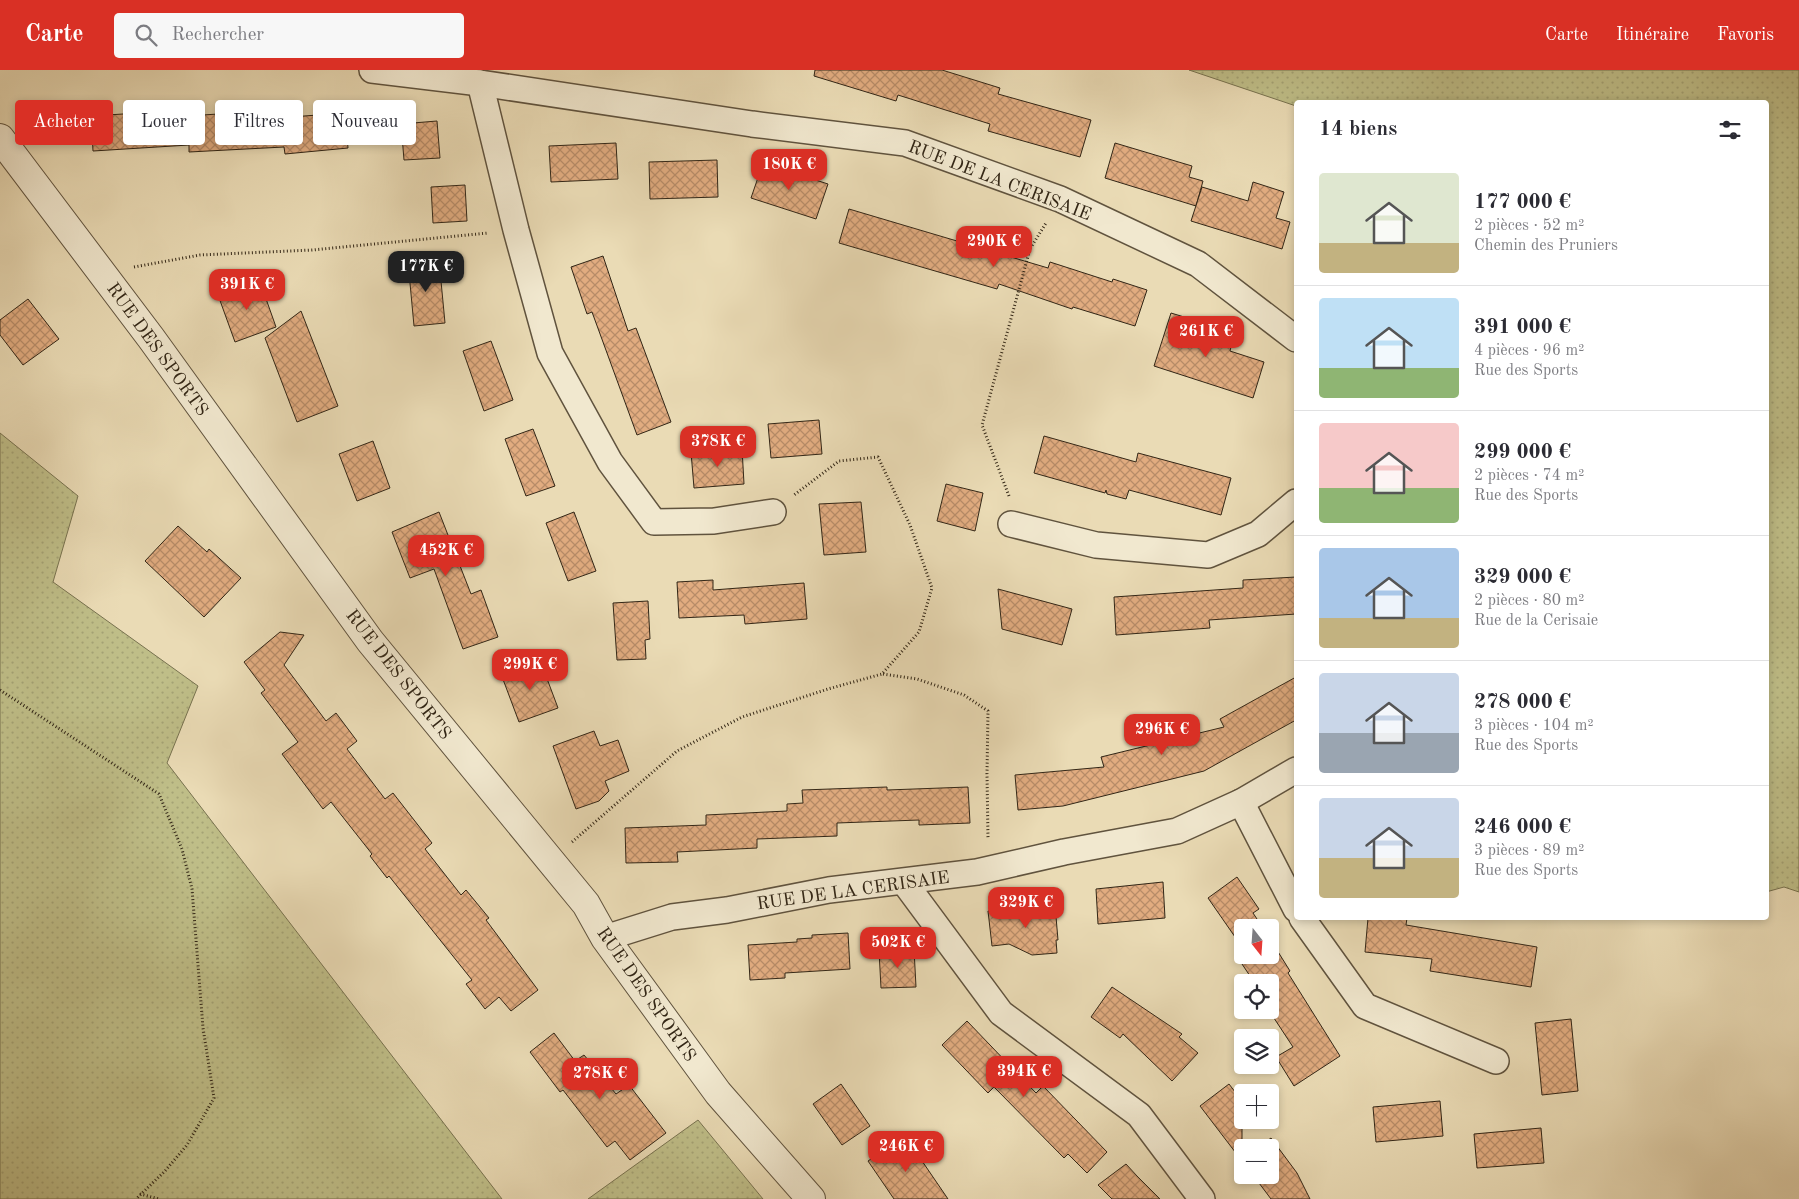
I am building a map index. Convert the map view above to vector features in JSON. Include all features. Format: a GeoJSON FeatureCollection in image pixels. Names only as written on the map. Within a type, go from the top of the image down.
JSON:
{"type":"FeatureCollection","features":[{"type":"Feature","properties":{"kind":"street","name":"RUE DE LA CERISAIE"},"geometry":{"type":"LineString","coordinates":[[372,70],[480,83],[752,124],[905,143],[1060,199],[1198,264],[1294,337]]}},
{"type":"Feature","properties":{"kind":"street"},"geometry":{"type":"LineString","coordinates":[[480,83],[516,230],[550,353],[610,462],[654,522],[714,521],[773,512]]}},
{"type":"Feature","properties":{"kind":"street","name":"RUE DES SPORTS"},"geometry":{"type":"LineString","coordinates":[[0,138],[147,332],[370,641],[586,904],[605,938],[718,1093],[811,1199]]}},
{"type":"Feature","properties":{"kind":"street"},"geometry":{"type":"LineString","coordinates":[[1011,524],[1096,545],[1208,555],[1258,534],[1294,504]]}},
{"type":"Feature","properties":{"kind":"street","name":"RUE DE LA CERISAIE"},"geometry":{"type":"LineString","coordinates":[[605,938],[672,917],[727,910],[829,890],[977,872],[1064,852],[1177,831],[1241,802],[1294,771]]}},
{"type":"Feature","properties":{"kind":"street"},"geometry":{"type":"LineString","coordinates":[[1241,802],[1294,905]]}},
{"type":"Feature","properties":{"kind":"street"},"geometry":{"type":"LineString","coordinates":[[904,882],[1001,1013],[1139,1115],[1202,1199]]}},
{"type":"Feature","properties":{"kind":"street"},"geometry":{"type":"LineString","coordinates":[[1303,920],[1365,1006],[1496,1061]]}},
{"type":"Feature","properties":{"kind":"path"},"geometry":{"type":"LineString","coordinates":[[1011,524],[1014,508],[982,425],[1030,249],[1060,199]]}},
{"type":"Feature","properties":{"kind":"path"},"geometry":{"type":"LineString","coordinates":[[102,272],[200,255],[312,250],[516,230]]}},
{"type":"Feature","properties":{"kind":"path"},"geometry":{"type":"LineString","coordinates":[[773,512],[839,461],[878,457],[910,525],[932,588],[919,632],[882,674]]}},
{"type":"Feature","properties":{"kind":"path"},"geometry":{"type":"LineString","coordinates":[[550,861],[677,751],[742,717],[828,689],[882,674],[917,679],[964,695],[988,711],[988,841],[977,872]]}},
{"type":"Feature","properties":{"kind":"path"},"geometry":{"type":"LineString","coordinates":[[0,690],[159,794],[182,849],[192,889],[203,1028],[214,1098],[187,1145],[165,1171],[136,1199]]}},
{"type":"Feature","properties":{"kind":"path"},"geometry":{"type":"LineString","coordinates":[[140,1194],[159,1199]]}},
{"type":"Feature","properties":{"kind":"shaded area"},"geometry":{"type":"Polygon","coordinates":[[[1189,70],[1799,70],[1799,892],[1784,887],[1769,891],[1769,100],[1294,100],[1294,105],[1189,70]]]}},
{"type":"Feature","properties":{"kind":"shaded area"},"geometry":{"type":"Polygon","coordinates":[[[0,433],[78,496],[53,582],[198,686],[167,763],[502,1199],[0,1199],[0,433]]]}},
{"type":"Feature","properties":{"kind":"shaded area"},"geometry":{"type":"Polygon","coordinates":[[[698,1120],[763,1199],[588,1199],[698,1120]]]}},
{"type":"Feature","properties":{"kind":"building"},"geometry":{"type":"Polygon","coordinates":[[[815,70],[942,70],[1000,88],[998,94],[1091,120],[1080,157],[988,131],[990,124],[898,95],[896,101],[814,76],[815,70]]]}},
{"type":"Feature","properties":{"kind":"building"},"geometry":{"type":"Polygon","coordinates":[[[123,114],[123,145],[189,145],[93,151],[93,145],[113,145],[113,115],[123,114]]]}},
{"type":"Feature","properties":{"kind":"building"},"geometry":{"type":"Polygon","coordinates":[[[215,114],[215,145],[303,145],[303,116],[313,115],[313,145],[348,145],[348,148],[285,154],[284,147],[189,152],[189,145],[205,145],[205,115],[215,114]]]}},
{"type":"Feature","properties":{"kind":"building"},"geometry":{"type":"Polygon","coordinates":[[[437,121],[440,158],[404,160],[403,145],[416,145],[416,123],[437,121]]]}},
{"type":"Feature","properties":{"kind":"building"},"geometry":{"type":"Polygon","coordinates":[[[616,143],[618,179],[551,182],[549,146],[616,143]]]}},
{"type":"Feature","properties":{"kind":"building"},"geometry":{"type":"Polygon","coordinates":[[[1115,143],[1192,166],[1189,177],[1203,181],[1196,206],[1105,178],[1115,143]]]}},
{"type":"Feature","properties":{"kind":"building"},"geometry":{"type":"Polygon","coordinates":[[[717,160],[718,197],[650,199],[649,162],[717,160]]]}},
{"type":"Feature","properties":{"kind":"building"},"geometry":{"type":"Polygon","coordinates":[[[763,163],[828,184],[816,219],[751,198],[763,163]]]}},
{"type":"Feature","properties":{"kind":"building"},"geometry":{"type":"Polygon","coordinates":[[[1253,182],[1284,192],[1276,218],[1290,222],[1282,249],[1191,221],[1202,187],[1248,201],[1253,182]]]}},
{"type":"Feature","properties":{"kind":"building"},"geometry":{"type":"Polygon","coordinates":[[[465,185],[467,221],[433,223],[431,187],[465,185]]]}},
{"type":"Feature","properties":{"kind":"building"},"geometry":{"type":"Polygon","coordinates":[[[849,209],[1048,268],[1050,262],[1112,282],[1113,279],[1147,290],[1135,326],[1073,307],[1072,309],[999,284],[997,289],[839,243],[849,209]]]}},
{"type":"Feature","properties":{"kind":"building"},"geometry":{"type":"Polygon","coordinates":[[[603,256],[628,331],[636,328],[671,422],[637,435],[592,312],[587,314],[571,267],[603,256]]]}},
{"type":"Feature","properties":{"kind":"building"},"geometry":{"type":"Polygon","coordinates":[[[439,260],[445,323],[414,326],[408,262],[439,260]]]}},
{"type":"Feature","properties":{"kind":"building"},"geometry":{"type":"Polygon","coordinates":[[[259,279],[276,327],[235,342],[218,295],[259,279]]]}},
{"type":"Feature","properties":{"kind":"building"},"geometry":{"type":"Polygon","coordinates":[[[28,299],[59,339],[23,365],[0,335],[0,320],[28,299]]]}},
{"type":"Feature","properties":{"kind":"building"},"geometry":{"type":"Polygon","coordinates":[[[301,311],[338,406],[297,422],[265,338],[301,311]]]}},
{"type":"Feature","properties":{"kind":"building"},"geometry":{"type":"Polygon","coordinates":[[[1171,313],[1207,324],[1205,329],[1219,333],[1217,342],[1231,347],[1230,351],[1264,362],[1253,398],[1154,366],[1171,313]]]}},
{"type":"Feature","properties":{"kind":"building"},"geometry":{"type":"Polygon","coordinates":[[[491,341],[513,400],[484,411],[463,351],[491,341]]]}},
{"type":"Feature","properties":{"kind":"building"},"geometry":{"type":"Polygon","coordinates":[[[819,420],[822,454],[771,458],[768,424],[819,420]]]}},
{"type":"Feature","properties":{"kind":"building"},"geometry":{"type":"Polygon","coordinates":[[[533,429],[555,486],[526,496],[505,439],[533,429]]]}},
{"type":"Feature","properties":{"kind":"building"},"geometry":{"type":"Polygon","coordinates":[[[1044,436],[1136,462],[1138,453],[1231,478],[1221,515],[1129,490],[1126,499],[1107,494],[1106,490],[1105,493],[1034,473],[1044,436]]]}},
{"type":"Feature","properties":{"kind":"building"},"geometry":{"type":"Polygon","coordinates":[[[373,441],[390,488],[357,501],[339,454],[373,441]]]}},
{"type":"Feature","properties":{"kind":"building"},"geometry":{"type":"Polygon","coordinates":[[[742,448],[744,484],[694,488],[691,452],[742,448]]]}},
{"type":"Feature","properties":{"kind":"building"},"geometry":{"type":"Polygon","coordinates":[[[946,484],[983,493],[975,531],[937,521],[946,484]]]}},
{"type":"Feature","properties":{"kind":"building"},"geometry":{"type":"Polygon","coordinates":[[[861,502],[866,552],[824,555],[819,504],[861,502]]]}},
{"type":"Feature","properties":{"kind":"building"},"geometry":{"type":"Polygon","coordinates":[[[439,512],[471,594],[481,590],[498,637],[463,649],[434,569],[410,578],[392,532],[439,512]]]}},
{"type":"Feature","properties":{"kind":"building"},"geometry":{"type":"Polygon","coordinates":[[[574,512],[596,571],[568,581],[546,523],[574,512]]]}},
{"type":"Feature","properties":{"kind":"building"},"geometry":{"type":"Polygon","coordinates":[[[178,526],[207,552],[209,549],[241,578],[204,617],[145,561],[178,526]]]}},
{"type":"Feature","properties":{"kind":"building"},"geometry":{"type":"Polygon","coordinates":[[[1294,577],[1294,614],[1209,620],[1210,628],[1116,635],[1114,597],[1243,588],[1243,580],[1294,577]]]}},
{"type":"Feature","properties":{"kind":"building"},"geometry":{"type":"Polygon","coordinates":[[[713,580],[713,590],[804,583],[807,619],[745,624],[744,615],[679,618],[677,582],[713,580]]]}},
{"type":"Feature","properties":{"kind":"building"},"geometry":{"type":"Polygon","coordinates":[[[998,589],[1072,609],[1062,645],[1002,629],[998,589]]]}},
{"type":"Feature","properties":{"kind":"building"},"geometry":{"type":"Polygon","coordinates":[[[648,601],[650,639],[645,640],[646,659],[617,660],[613,603],[648,601]]]}},
{"type":"Feature","properties":{"kind":"building"},"geometry":{"type":"Polygon","coordinates":[[[280,632],[304,635],[284,665],[326,721],[336,713],[357,741],[347,749],[385,799],[393,793],[432,843],[425,849],[461,895],[466,890],[489,918],[486,920],[538,990],[511,1011],[499,997],[485,1009],[466,984],[472,980],[389,876],[387,878],[370,856],[372,854],[331,802],[323,809],[282,754],[298,742],[261,693],[265,690],[244,662],[280,632]]]}},
{"type":"Feature","properties":{"kind":"building"},"geometry":{"type":"Polygon","coordinates":[[[540,660],[558,708],[519,722],[501,674],[540,660]]]}},
{"type":"Feature","properties":{"kind":"building"},"geometry":{"type":"Polygon","coordinates":[[[1294,678],[1294,721],[1204,771],[1063,806],[1018,810],[1015,775],[1104,767],[1101,757],[1224,727],[1220,719],[1294,678]]]}},
{"type":"Feature","properties":{"kind":"building"},"geometry":{"type":"Polygon","coordinates":[[[594,731],[600,746],[618,740],[629,771],[605,781],[609,791],[599,801],[576,809],[553,746],[594,731]]]}},
{"type":"Feature","properties":{"kind":"building"},"geometry":{"type":"Polygon","coordinates":[[[887,787],[887,790],[968,787],[970,823],[919,825],[919,820],[837,823],[837,836],[757,839],[757,848],[677,852],[678,862],[626,863],[625,828],[706,825],[706,815],[787,811],[787,804],[803,803],[802,790],[887,787]]]}},
{"type":"Feature","properties":{"kind":"building"},"geometry":{"type":"Polygon","coordinates":[[[1237,877],[1259,909],[1253,913],[1257,919],[1234,919],[1234,935],[1208,898],[1237,877]]]}},
{"type":"Feature","properties":{"kind":"building"},"geometry":{"type":"Polygon","coordinates":[[[1163,882],[1165,918],[1098,924],[1096,889],[1163,882]]]}},
{"type":"Feature","properties":{"kind":"building"},"geometry":{"type":"Polygon","coordinates":[[[1055,905],[1058,940],[1056,940],[1057,953],[1032,955],[1009,944],[992,946],[988,911],[1055,905]]]}},
{"type":"Feature","properties":{"kind":"building"},"geometry":{"type":"Polygon","coordinates":[[[1368,920],[1407,920],[1406,925],[1537,947],[1531,987],[1430,971],[1432,959],[1365,952],[1368,920]]]}},
{"type":"Feature","properties":{"kind":"building"},"geometry":{"type":"Polygon","coordinates":[[[848,933],[850,969],[785,973],[785,978],[750,980],[748,945],[797,942],[797,939],[812,938],[812,935],[848,933]]]}},
{"type":"Feature","properties":{"kind":"building"},"geometry":{"type":"Polygon","coordinates":[[[914,949],[916,987],[881,988],[879,951],[914,949]]]}},
{"type":"Feature","properties":{"kind":"building"},"geometry":{"type":"Polygon","coordinates":[[[1279,953],[1290,971],[1288,973],[1340,1056],[1294,1086],[1279,1062],[1279,1055],[1293,1047],[1275,1019],[1279,1019],[1279,974],[1249,974],[1242,964],[1279,964],[1279,953]]]}},
{"type":"Feature","properties":{"kind":"building"},"geometry":{"type":"Polygon","coordinates":[[[1112,987],[1182,1034],[1179,1037],[1198,1053],[1172,1081],[1123,1034],[1120,1038],[1091,1017],[1112,987]]]}},
{"type":"Feature","properties":{"kind":"building"},"geometry":{"type":"Polygon","coordinates":[[[1571,1019],[1578,1091],[1542,1095],[1535,1023],[1571,1019]]]}},
{"type":"Feature","properties":{"kind":"building"},"geometry":{"type":"Polygon","coordinates":[[[967,1021],[1036,1093],[1043,1086],[1107,1152],[1087,1173],[1068,1154],[1064,1158],[994,1087],[988,1093],[942,1045],[967,1021]]]}},
{"type":"Feature","properties":{"kind":"building"},"geometry":{"type":"Polygon","coordinates":[[[554,1033],[575,1061],[584,1055],[616,1094],[629,1085],[666,1133],[630,1160],[615,1141],[607,1147],[563,1090],[560,1092],[530,1052],[554,1033]]]}},
{"type":"Feature","properties":{"kind":"building"},"geometry":{"type":"Polygon","coordinates":[[[841,1084],[870,1126],[842,1145],[813,1104],[841,1084]]]}},
{"type":"Feature","properties":{"kind":"building"},"geometry":{"type":"Polygon","coordinates":[[[1229,1084],[1234,1091],[1234,1129],[1242,1129],[1242,1139],[1234,1139],[1234,1151],[1200,1106],[1229,1084]]]}},
{"type":"Feature","properties":{"kind":"building"},"geometry":{"type":"Polygon","coordinates":[[[1440,1101],[1443,1136],[1376,1142],[1373,1107],[1440,1101]]]}},
{"type":"Feature","properties":{"kind":"building"},"geometry":{"type":"Polygon","coordinates":[[[1541,1128],[1544,1163],[1477,1168],[1474,1134],[1541,1128]]]}},
{"type":"Feature","properties":{"kind":"building"},"geometry":{"type":"Polygon","coordinates":[[[905,1136],[948,1199],[894,1199],[868,1161],[905,1136]]]}},
{"type":"Feature","properties":{"kind":"building"},"geometry":{"type":"Polygon","coordinates":[[[1279,1149],[1297,1173],[1310,1199],[1271,1199],[1260,1184],[1279,1184],[1279,1149]]]}},
{"type":"Feature","properties":{"kind":"building"},"geometry":{"type":"Polygon","coordinates":[[[1126,1164],[1160,1199],[1112,1199],[1098,1185],[1126,1164]]]}}]}
